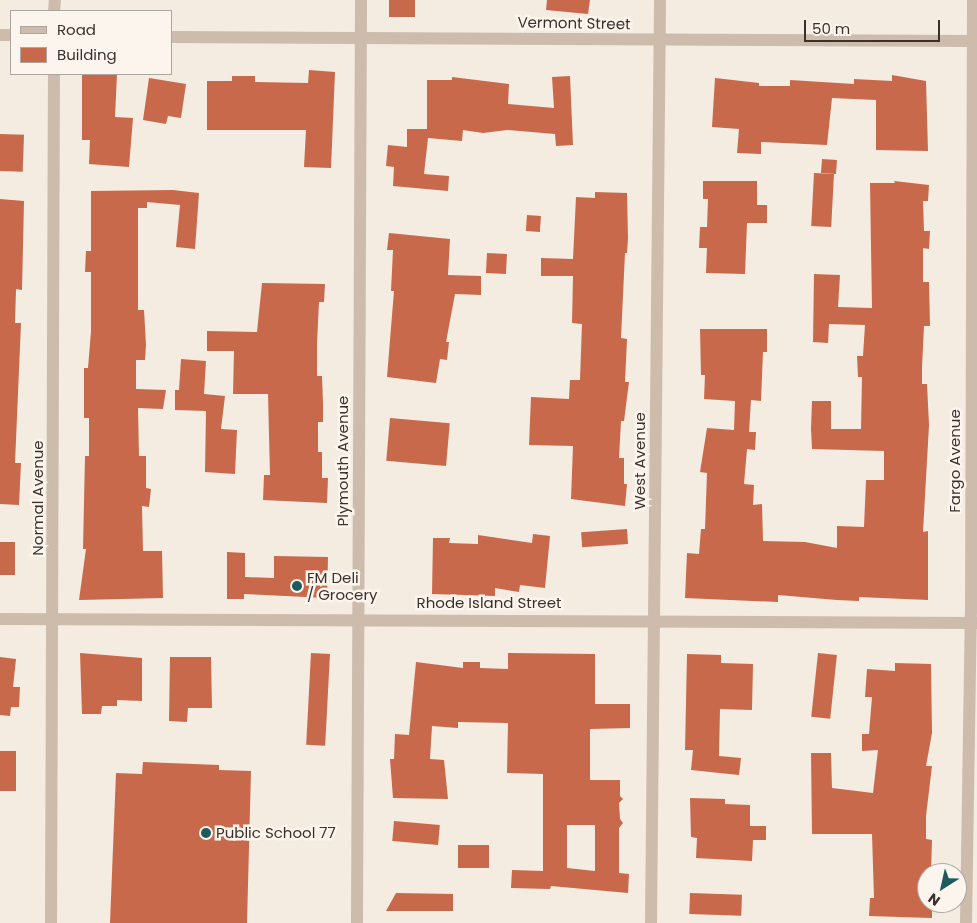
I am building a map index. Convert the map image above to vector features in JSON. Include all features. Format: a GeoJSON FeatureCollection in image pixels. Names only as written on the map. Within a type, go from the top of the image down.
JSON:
{"type":"FeatureCollection","features":[{"type":"Feature","properties":{"kind":"street","name":"Plymouth Avenue"},"geometry":{"type":"LineString","coordinates":[[357,923],[361,0]]}},
{"type":"Feature","properties":{"kind":"street","name":"West Avenue"},"geometry":{"type":"LineString","coordinates":[[651,923],[660,0]]}},
{"type":"Feature","properties":{"kind":"street","name":"Fargo Avenue"},"geometry":{"type":"LineString","coordinates":[[966,923],[974,623],[975,41],[973,0]]}},
{"type":"Feature","properties":{"kind":"street","name":"Vermont Street"},"geometry":{"type":"LineString","coordinates":[[172,36],[975,41]]}},
{"type":"Feature","properties":{"kind":"street","name":"Normal Avenue"},"geometry":{"type":"LineString","coordinates":[[51,923],[54,620],[54,75]]}},
{"type":"Feature","properties":{"kind":"street","name":"Rhode Island Street"},"geometry":{"type":"LineString","coordinates":[[0,619],[358,618],[974,623]]}},
{"type":"Feature","properties":{"kind":"building"},"geometry":{"type":"Polygon","coordinates":[[[389,0],[415,0],[415,17],[389,17],[389,0]]]}},
{"type":"Feature","properties":{"kind":"building"},"geometry":{"type":"Polygon","coordinates":[[[547,0],[590,0],[588,14],[546,10],[547,0]]]}},
{"type":"Feature","properties":{"kind":"building"},"geometry":{"type":"Polygon","coordinates":[[[309,70],[335,72],[331,168],[304,167],[306,130],[207,130],[207,81],[232,81],[232,76],[255,76],[255,82],[308,83],[309,70]]]}},
{"type":"Feature","properties":{"kind":"building"},"geometry":{"type":"Polygon","coordinates":[[[82,75],[117,75],[115,117],[133,118],[129,167],[89,164],[90,140],[82,140],[82,75]]]}},
{"type":"Feature","properties":{"kind":"building"},"geometry":{"type":"Polygon","coordinates":[[[892,75],[926,81],[928,151],[876,150],[876,100],[832,98],[827,145],[761,142],[761,154],[737,153],[739,129],[712,127],[715,78],[759,83],[759,86],[790,86],[790,80],[854,84],[854,79],[892,81],[892,75]]]}},
{"type":"Feature","properties":{"kind":"building"},"geometry":{"type":"Polygon","coordinates":[[[570,76],[573,145],[556,146],[555,134],[507,130],[483,133],[463,130],[462,141],[428,138],[424,174],[449,176],[448,191],[393,186],[394,167],[386,166],[388,145],[407,147],[407,129],[427,129],[427,80],[452,80],[452,77],[509,84],[508,104],[554,108],[552,77],[570,76]]]}},
{"type":"Feature","properties":{"kind":"building"},"geometry":{"type":"Polygon","coordinates":[[[149,78],[186,84],[181,118],[168,116],[166,124],[143,120],[149,78]]]}},
{"type":"Feature","properties":{"kind":"building"},"geometry":{"type":"Polygon","coordinates":[[[0,134],[24,135],[23,172],[0,171],[0,134]]]}},
{"type":"Feature","properties":{"kind":"building"},"geometry":{"type":"Polygon","coordinates":[[[822,159],[837,160],[836,174],[821,173],[822,159]]]}},
{"type":"Feature","properties":{"kind":"building"},"geometry":{"type":"Polygon","coordinates":[[[814,173],[834,174],[831,227],[811,226],[814,173]]]}},
{"type":"Feature","properties":{"kind":"building"},"geometry":{"type":"Polygon","coordinates":[[[703,181],[757,181],[757,205],[767,205],[767,223],[747,223],[745,274],[706,273],[707,248],[699,248],[700,227],[707,227],[708,199],[703,199],[703,181]]]}},
{"type":"Feature","properties":{"kind":"building"},"geometry":{"type":"Polygon","coordinates":[[[894,181],[929,185],[928,201],[923,201],[924,231],[930,231],[929,249],[923,248],[923,282],[929,282],[930,326],[924,326],[922,367],[922,384],[927,384],[929,425],[923,532],[928,531],[928,600],[859,597],[859,601],[778,595],[778,602],[685,598],[687,553],[699,554],[701,529],[705,529],[707,473],[700,472],[707,428],[734,430],[735,401],[704,399],[705,375],[701,375],[700,329],[767,329],[767,352],[763,352],[761,401],[751,400],[749,432],[756,432],[755,450],[747,449],[744,484],[754,485],[753,505],[762,504],[763,541],[805,542],[837,548],[837,526],[864,527],[866,480],[884,480],[884,451],[812,449],[811,429],[812,401],[831,401],[831,429],[861,429],[862,377],[858,377],[857,356],[863,356],[865,325],[829,324],[828,343],[813,342],[814,274],[840,275],[838,307],[872,308],[870,183],[895,183],[894,181]]]}},
{"type":"Feature","properties":{"kind":"building"},"geometry":{"type":"Polygon","coordinates":[[[173,190],[199,193],[195,249],[176,247],[180,205],[147,202],[147,208],[138,208],[138,310],[144,310],[146,345],[145,360],[136,360],[136,389],[166,390],[163,409],[138,408],[139,456],[146,456],[146,488],[151,489],[149,507],[142,506],[143,551],[162,551],[163,598],[79,600],[86,549],[83,549],[85,456],[89,456],[89,418],[84,418],[84,368],[88,368],[91,331],[91,272],[85,272],[86,251],[91,251],[91,191],[173,190]]]}},
{"type":"Feature","properties":{"kind":"building"},"geometry":{"type":"Polygon","coordinates":[[[595,192],[627,193],[628,238],[627,253],[625,253],[621,338],[627,339],[625,382],[629,382],[624,421],[621,421],[619,458],[624,458],[624,484],[627,484],[625,506],[571,499],[573,446],[529,445],[531,397],[569,399],[570,380],[580,380],[582,324],[572,323],[573,276],[541,276],[541,258],[573,259],[576,197],[595,198],[595,192]]]}},
{"type":"Feature","properties":{"kind":"building"},"geometry":{"type":"Polygon","coordinates":[[[0,199],[24,201],[22,290],[16,289],[15,323],[21,323],[15,463],[21,463],[19,505],[0,504],[0,199]]]}},
{"type":"Feature","properties":{"kind":"building"},"geometry":{"type":"Polygon","coordinates":[[[527,215],[541,216],[540,232],[526,231],[527,215]]]}},
{"type":"Feature","properties":{"kind":"building"},"geometry":{"type":"Polygon","coordinates":[[[389,233],[450,239],[448,275],[481,276],[481,295],[455,294],[446,342],[449,342],[447,360],[440,359],[436,383],[387,377],[394,291],[391,291],[393,250],[387,250],[389,233]]]}},
{"type":"Feature","properties":{"kind":"building"},"geometry":{"type":"Polygon","coordinates":[[[487,253],[507,254],[506,274],[486,273],[487,253]]]}},
{"type":"Feature","properties":{"kind":"building"},"geometry":{"type":"Polygon","coordinates":[[[262,283],[325,284],[324,302],[319,302],[317,376],[322,376],[323,422],[318,422],[318,452],[322,452],[322,478],[328,478],[327,503],[263,500],[264,475],[270,475],[268,394],[233,394],[234,351],[207,351],[207,331],[257,332],[262,283]]]}},
{"type":"Feature","properties":{"kind":"building"},"geometry":{"type":"Polygon","coordinates":[[[181,359],[206,361],[204,394],[225,396],[221,429],[237,430],[235,474],[205,472],[206,411],[175,410],[175,390],[179,390],[181,359]]]}},
{"type":"Feature","properties":{"kind":"building"},"geometry":{"type":"Polygon","coordinates":[[[390,418],[450,423],[446,466],[386,461],[390,418]]]}},
{"type":"Feature","properties":{"kind":"building"},"geometry":{"type":"Polygon","coordinates":[[[627,529],[628,544],[582,547],[581,532],[627,529]]]}},
{"type":"Feature","properties":{"kind":"building"},"geometry":{"type":"Polygon","coordinates":[[[533,534],[550,536],[545,588],[520,585],[519,592],[495,588],[495,596],[432,594],[433,538],[450,538],[449,543],[478,544],[478,535],[532,543],[533,534]]]}},
{"type":"Feature","properties":{"kind":"building"},"geometry":{"type":"Polygon","coordinates":[[[0,542],[15,542],[15,575],[0,575],[0,542]]]}},
{"type":"Feature","properties":{"kind":"building"},"geometry":{"type":"Polygon","coordinates":[[[227,552],[245,553],[245,577],[274,578],[274,556],[328,557],[327,598],[244,594],[244,599],[227,599],[227,552]]]}},
{"type":"Feature","properties":{"kind":"building"},"geometry":{"type":"Polygon","coordinates":[[[80,653],[142,658],[142,701],[117,700],[117,706],[102,706],[101,714],[82,714],[80,653]]]}},
{"type":"Feature","properties":{"kind":"building"},"geometry":{"type":"Polygon","coordinates":[[[311,653],[330,654],[325,746],[306,745],[311,653]]]}},
{"type":"Feature","properties":{"kind":"building"},"geometry":{"type":"Polygon","coordinates":[[[508,653],[595,654],[595,704],[630,704],[630,728],[590,729],[590,780],[620,780],[620,796],[623,799],[619,803],[620,819],[623,823],[619,828],[619,873],[629,874],[628,893],[551,886],[550,889],[511,888],[512,870],[543,871],[543,774],[507,773],[508,723],[458,722],[458,728],[432,726],[430,759],[444,760],[448,799],[393,798],[390,759],[394,759],[395,734],[409,735],[416,662],[463,668],[463,662],[480,662],[480,668],[508,669],[508,653]],[[567,825],[567,868],[595,871],[595,825],[567,825]]]}},
{"type":"Feature","properties":{"kind":"building"},"geometry":{"type":"Polygon","coordinates":[[[818,653],[837,655],[830,719],[811,717],[818,653]]]}},
{"type":"Feature","properties":{"kind":"building"},"geometry":{"type":"Polygon","coordinates":[[[687,654],[721,655],[721,663],[753,664],[752,710],[720,709],[719,756],[741,758],[739,775],[691,770],[693,750],[685,750],[687,654]]]}},
{"type":"Feature","properties":{"kind":"building"},"geometry":{"type":"Polygon","coordinates":[[[0,657],[16,659],[13,687],[20,687],[19,707],[11,707],[10,716],[0,715],[0,657]]]}},
{"type":"Feature","properties":{"kind":"building"},"geometry":{"type":"Polygon","coordinates":[[[170,657],[211,657],[212,708],[188,708],[187,722],[169,721],[170,657]]]}},
{"type":"Feature","properties":{"kind":"building"},"geometry":{"type":"Polygon","coordinates":[[[895,663],[931,664],[932,733],[926,766],[932,766],[926,816],[926,839],[932,840],[931,863],[917,863],[917,913],[932,913],[932,918],[869,916],[870,898],[874,898],[872,834],[812,834],[811,753],[831,753],[832,788],[873,793],[878,750],[862,751],[862,734],[869,734],[872,697],[865,697],[867,669],[895,671],[895,663]]]}},
{"type":"Feature","properties":{"kind":"building"},"geometry":{"type":"Polygon","coordinates":[[[0,751],[16,751],[16,791],[0,791],[0,751]]]}},
{"type":"Feature","properties":{"kind":"building"},"geometry":{"type":"Polygon","coordinates":[[[143,762],[219,765],[219,770],[251,771],[247,923],[110,923],[116,773],[142,774],[143,762]]]}},
{"type":"Feature","properties":{"kind":"building"},"geometry":{"type":"Polygon","coordinates":[[[690,798],[725,799],[725,804],[750,805],[750,826],[766,826],[766,840],[753,840],[752,861],[696,858],[697,838],[691,837],[690,798]]]}},
{"type":"Feature","properties":{"kind":"building"},"geometry":{"type":"Polygon","coordinates":[[[394,821],[440,825],[438,845],[392,841],[394,821]]]}},
{"type":"Feature","properties":{"kind":"building"},"geometry":{"type":"Polygon","coordinates":[[[458,845],[489,845],[489,868],[458,868],[458,845]]]}},
{"type":"Feature","properties":{"kind":"building"},"geometry":{"type":"Polygon","coordinates":[[[396,893],[453,894],[453,911],[386,911],[396,893]]]}},
{"type":"Feature","properties":{"kind":"building"},"geometry":{"type":"Polygon","coordinates":[[[690,893],[742,895],[741,916],[689,914],[690,893]]]}},
{"type":"Feature","properties":{"kind":"place","name":"FM Deli / Grocery"},"geometry":{"type":"Point","coordinates":[297,586]}},
{"type":"Feature","properties":{"kind":"place","name":"Public School 77"},"geometry":{"type":"Point","coordinates":[206,833]}}]}
